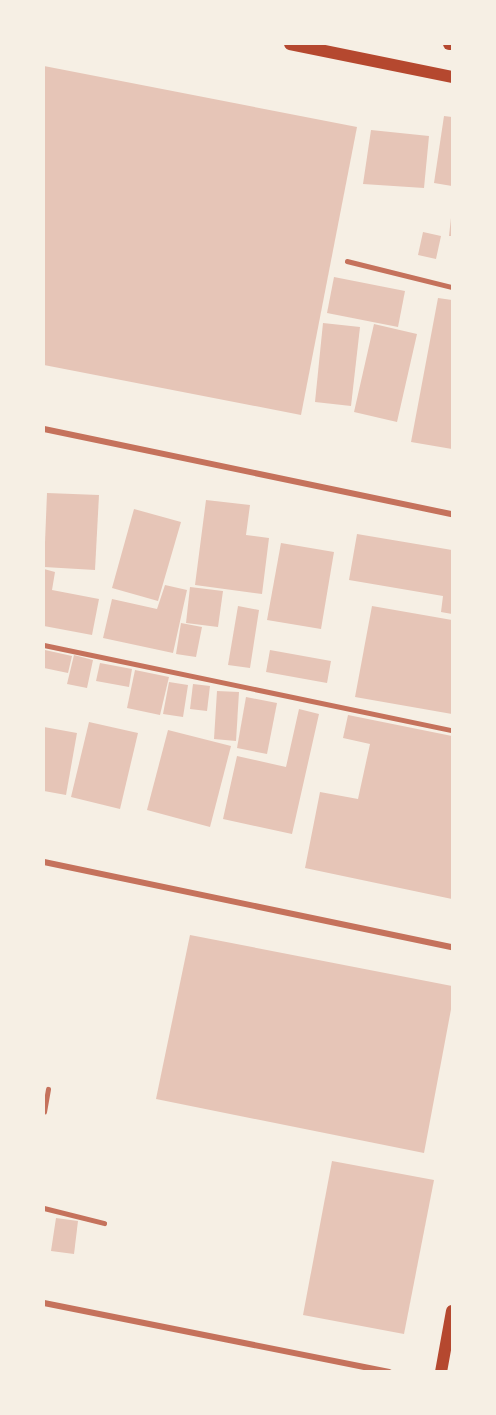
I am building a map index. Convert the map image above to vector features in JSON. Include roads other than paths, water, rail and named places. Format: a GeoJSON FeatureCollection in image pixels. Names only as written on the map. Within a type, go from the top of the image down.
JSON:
{"type":"FeatureCollection","features":[{"type":"Feature","properties":{"kind":"main road"},"geometry":{"type":"LineString","coordinates":[[290,44],[453,77]]}},
{"type":"Feature","properties":{"kind":"main road"},"geometry":{"type":"LineString","coordinates":[[441,1371],[453,1311]]}},
{"type":"Feature","properties":{"kind":"street"},"geometry":{"type":"LineString","coordinates":[[44,429],[453,514]]}},
{"type":"Feature","properties":{"kind":"street"},"geometry":{"type":"LineString","coordinates":[[44,862],[453,947]]}},
{"type":"Feature","properties":{"kind":"street"},"geometry":{"type":"LineString","coordinates":[[44,1303],[389,1371]]}},
{"type":"Feature","properties":{"kind":"lane"},"geometry":{"type":"LineString","coordinates":[[347,261],[453,287]]}},
{"type":"Feature","properties":{"kind":"lane"},"geometry":{"type":"LineString","coordinates":[[44,645],[453,730]]}},
{"type":"Feature","properties":{"kind":"lane"},"geometry":{"type":"LineString","coordinates":[[44,1112],[48,1089]]}},
{"type":"Feature","properties":{"kind":"lane"},"geometry":{"type":"LineString","coordinates":[[44,1208],[104,1223]]}}]}
